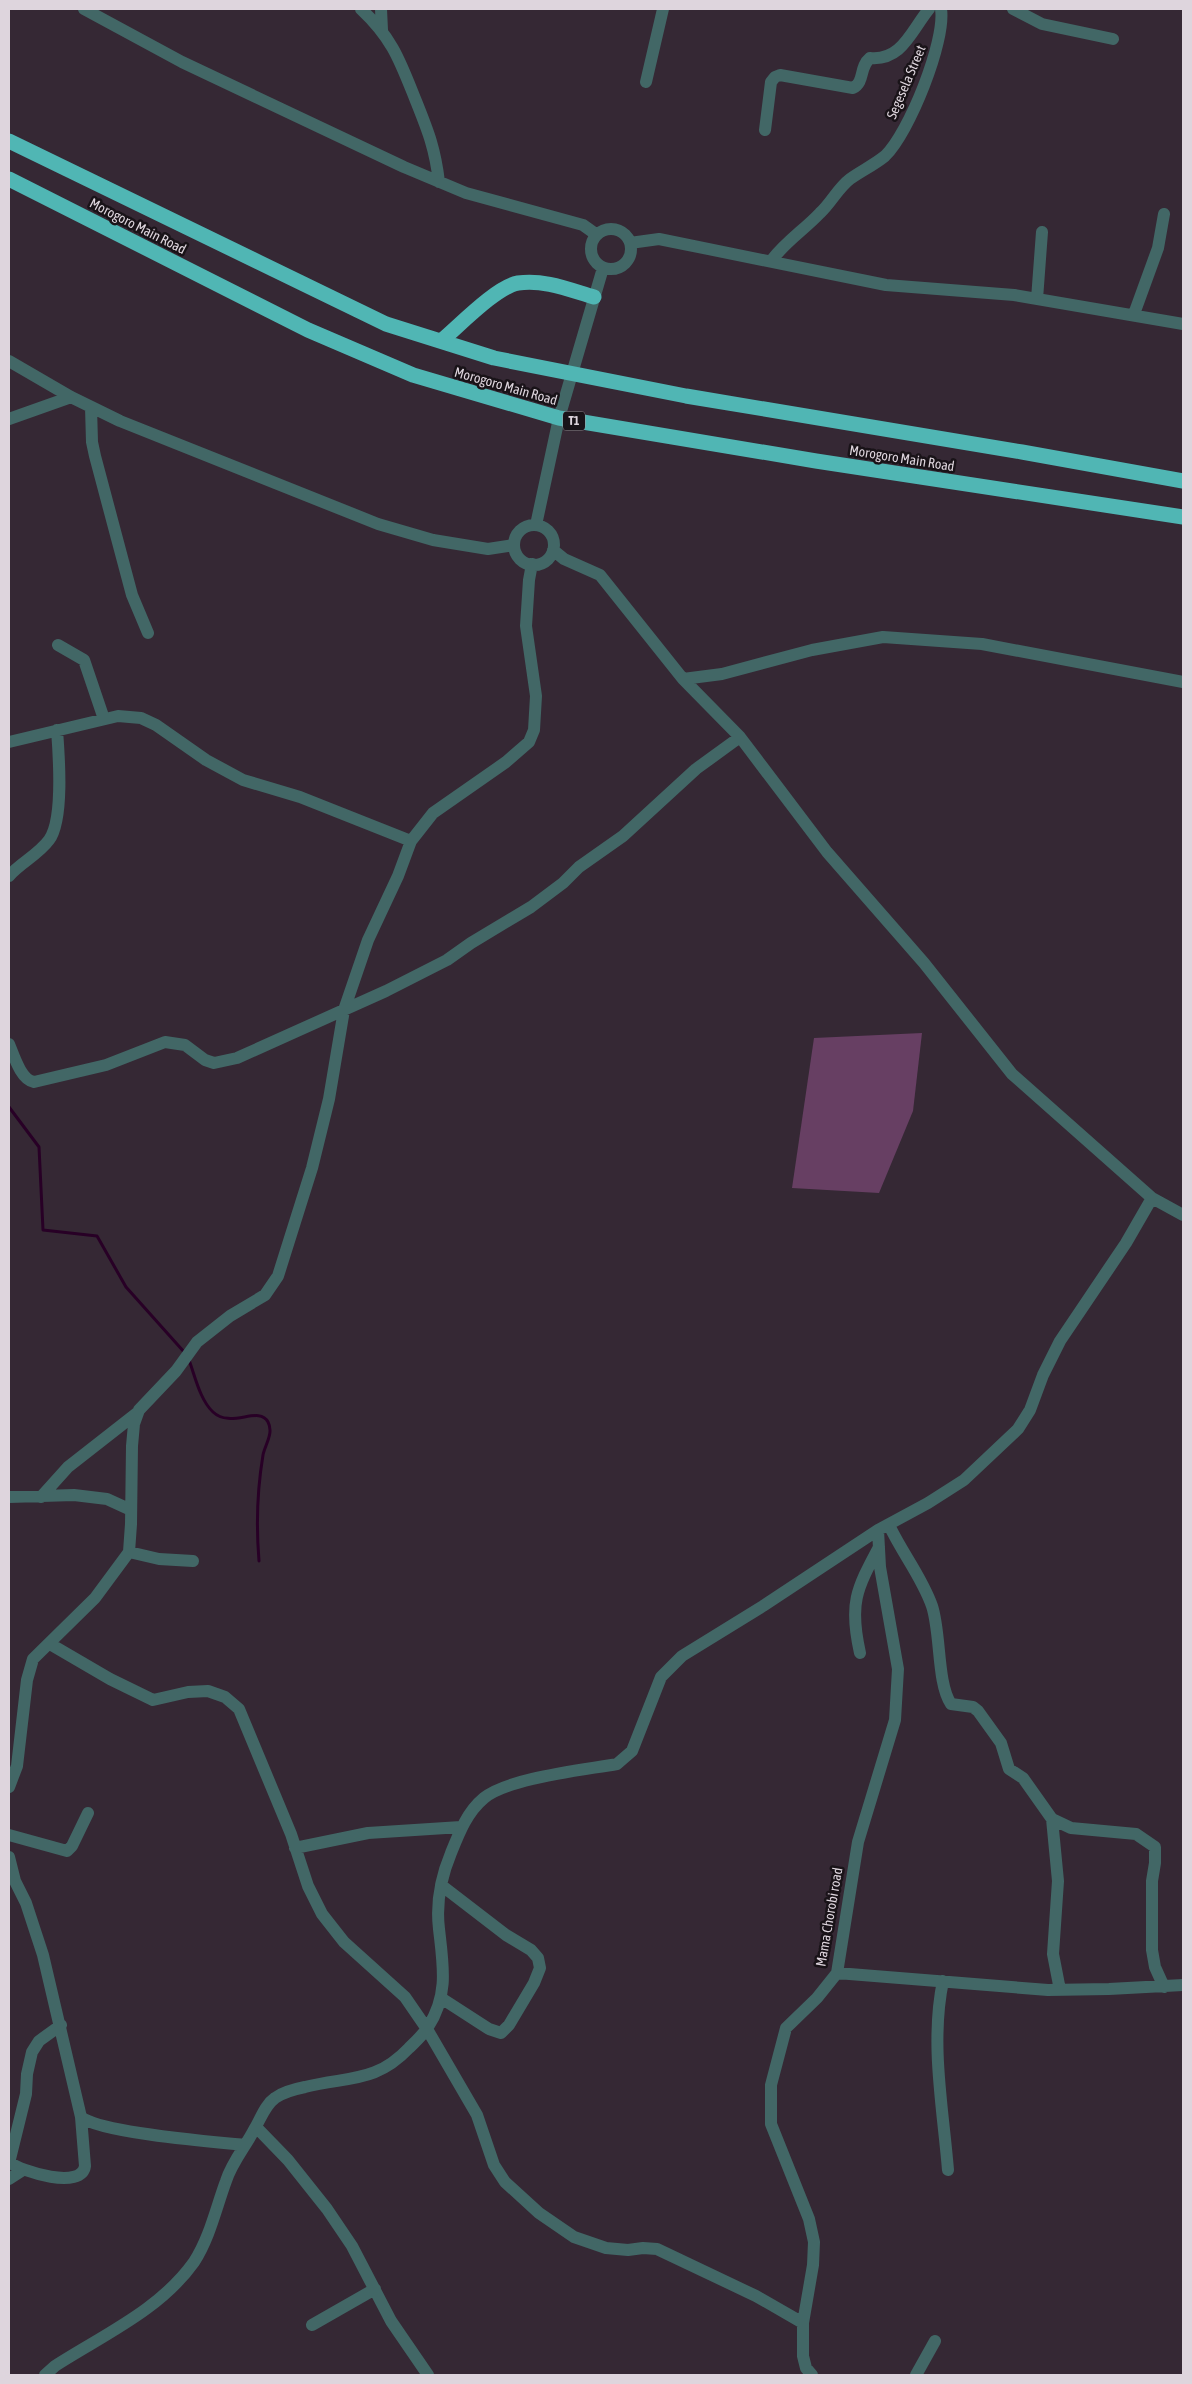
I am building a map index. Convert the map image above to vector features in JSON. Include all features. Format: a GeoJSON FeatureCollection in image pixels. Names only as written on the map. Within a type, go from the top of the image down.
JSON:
{"type":"FeatureCollection","features":[{"type":"Feature","properties":{"kind":"highway","name":"Morogoro Main Road"},"geometry":{"type":"LineString","coordinates":[[9,141],[386,324],[494,358],[686,396],[1183,481]]}},
{"type":"Feature","properties":{"kind":"highway","name":"Morogoro Main Road"},"geometry":{"type":"LineString","coordinates":[[9,179],[308,330],[413,375],[560,418],[816,461],[1183,517]]}},
{"type":"Feature","properties":{"kind":"highway"},"geometry":{"type":"LineString","coordinates":[[441,341],[490,298],[517,283],[546,284],[594,297]]}},
{"type":"Feature","properties":{"kind":"street"},"geometry":{"type":"LineString","coordinates":[[84,9],[182,62],[341,138],[439,182],[509,207],[583,226],[597,235]]}},
{"type":"Feature","properties":{"kind":"street"},"geometry":{"type":"LineString","coordinates":[[361,9],[382,30],[397,53],[425,121],[435,151],[439,182]]}},
{"type":"Feature","properties":{"kind":"street"},"geometry":{"type":"LineString","coordinates":[[381,9],[382,30]]}},
{"type":"Feature","properties":{"kind":"street"},"geometry":{"type":"LineString","coordinates":[[646,82],[663,9]]}},
{"type":"Feature","properties":{"kind":"street"},"geometry":{"type":"LineString","coordinates":[[765,130],[771,82],[775,77],[780,75],[853,88],[860,82],[865,62],[870,58],[885,58],[894,54],[929,9]]}},
{"type":"Feature","properties":{"kind":"street","name":"Segesela Street"},"geometry":{"type":"LineString","coordinates":[[771,261],[782,246],[819,215],[849,179],[886,154],[908,120],[933,61],[941,27],[941,9]]}},
{"type":"Feature","properties":{"kind":"street"},"geometry":{"type":"LineString","coordinates":[[1013,9],[1042,24],[1113,39]]}},
{"type":"Feature","properties":{"kind":"street"},"geometry":{"type":"LineString","coordinates":[[1134,314],[1158,248],[1164,214]]}},
{"type":"Feature","properties":{"kind":"street"},"geometry":{"type":"LineString","coordinates":[[607,230],[618,231],[630,243],[630,254],[624,264],[614,269],[604,268],[592,256],[592,244],[597,235],[607,230]]}},
{"type":"Feature","properties":{"kind":"street"},"geometry":{"type":"LineString","coordinates":[[1037,299],[1042,232]]}},
{"type":"Feature","properties":{"kind":"street"},"geometry":{"type":"LineString","coordinates":[[630,243],[658,239],[886,285],[1037,299],[1134,314],[1183,324]]}},
{"type":"Feature","properties":{"kind":"street"},"geometry":{"type":"LineString","coordinates":[[536,525],[560,418],[604,268]]}},
{"type":"Feature","properties":{"kind":"street"},"geometry":{"type":"LineString","coordinates":[[9,361],[71,397],[151,434],[378,524],[433,540],[488,549],[514,546]]}},
{"type":"Feature","properties":{"kind":"street"},"geometry":{"type":"LineString","coordinates":[[9,419],[71,397]]}},
{"type":"Feature","properties":{"kind":"street"},"geometry":{"type":"LineString","coordinates":[[91,407],[92,442],[95,456],[132,594],[148,633]]}},
{"type":"Feature","properties":{"kind":"street"},"geometry":{"type":"LineString","coordinates":[[530,525],[536,525],[550,533],[553,550],[548,559],[532,564],[521,560],[514,546],[520,530],[530,525]]}},
{"type":"Feature","properties":{"kind":"street"},"geometry":{"type":"LineString","coordinates":[[553,550],[564,559],[600,575],[683,679],[740,737],[827,852],[924,964],[1012,1074],[1152,1198],[1183,1215]]}},
{"type":"Feature","properties":{"kind":"street"},"geometry":{"type":"LineString","coordinates":[[41,1496],[68,1467],[137,1414],[203,1336],[230,1316],[262,1298],[270,1290],[278,1276],[312,1168],[329,1099],[344,1010],[368,940],[412,841],[433,813],[520,752],[529,742],[534,730],[536,696],[526,626],[532,564]]}},
{"type":"Feature","properties":{"kind":"street"},"geometry":{"type":"LineString","coordinates":[[683,679],[722,674],[812,650],[883,637],[982,644],[1183,682]]}},
{"type":"Feature","properties":{"kind":"street"},"geometry":{"type":"LineString","coordinates":[[58,645],[84,660],[104,719]]}},
{"type":"Feature","properties":{"kind":"street"},"geometry":{"type":"LineString","coordinates":[[9,742],[118,716],[141,718],[156,725],[206,760],[242,780],[300,797],[412,841]]}},
{"type":"Feature","properties":{"kind":"street"},"geometry":{"type":"LineString","coordinates":[[9,876],[43,848],[50,838],[56,818],[58,791],[58,730]]}},
{"type":"Feature","properties":{"kind":"street"},"geometry":{"type":"LineString","coordinates":[[9,1044],[27,1079],[37,1082],[106,1065],[166,1042],[185,1045],[205,1060],[214,1063],[228,1061],[344,1010],[447,960],[471,943],[531,907],[563,883],[579,867],[623,836],[696,769],[740,737]]}},
{"type":"Feature","properties":{"kind":"street"},"geometry":{"type":"LineString","coordinates":[[45,2375],[77,2352],[137,2315],[177,2283],[200,2251],[226,2178],[268,2104],[275,2097],[320,2083],[378,2072],[396,2062],[427,2029],[441,1998],[444,1966],[438,1915],[441,1885],[448,1859],[461,1827],[477,1804],[486,1796],[497,1791],[545,1776],[616,1764],[622,1761],[632,1750],[637,1740],[661,1677],[674,1663],[694,1648],[763,1606],[883,1528],[964,1480],[1018,1429],[1030,1410],[1046,1368],[1060,1341],[1126,1243],[1152,1198]]}},
{"type":"Feature","properties":{"kind":"street"},"geometry":{"type":"LineString","coordinates":[[9,1788],[17,1766],[28,1672],[33,1660],[95,1598],[129,1552],[132,1510],[132,1446],[137,1414]]}},
{"type":"Feature","properties":{"kind":"street"},"geometry":{"type":"LineString","coordinates":[[9,1497],[74,1495],[99,1498],[132,1510]]}},
{"type":"Feature","properties":{"kind":"street"},"geometry":{"type":"LineString","coordinates":[[883,1528],[921,1580],[932,1608],[939,1637],[949,1701],[955,1706],[973,1708],[978,1711],[1001,1742],[1009,1769],[1023,1778],[1052,1820],[1058,1881],[1053,1954],[1060,1990]]}},
{"type":"Feature","properties":{"kind":"street","name":"Mama Chorobi road"},"geometry":{"type":"LineString","coordinates":[[812,2375],[806,2368],[803,2356],[803,2323],[814,2259],[814,2242],[809,2219],[770,2124],[771,2085],[786,2028],[816,1998],[837,1973],[858,1842],[877,1777],[892,1735],[896,1710],[898,1668],[880,1567],[879,1547],[883,1528]]}},
{"type":"Feature","properties":{"kind":"street"},"geometry":{"type":"LineString","coordinates":[[860,1653],[854,1617],[855,1600],[864,1576],[879,1547]]}},
{"type":"Feature","properties":{"kind":"street"},"geometry":{"type":"LineString","coordinates":[[129,1552],[159,1559],[194,1561]]}},
{"type":"Feature","properties":{"kind":"street"},"geometry":{"type":"LineString","coordinates":[[50,1644],[110,1679],[153,1700],[188,1692],[208,1692],[217,1694],[240,1711],[295,1848],[308,1886],[330,1927],[405,1997],[427,2029],[477,2115],[499,2174],[511,2188],[539,2213],[574,2237],[590,2244],[628,2250],[658,2249],[756,2296],[803,2323]]}},
{"type":"Feature","properties":{"kind":"street"},"geometry":{"type":"LineString","coordinates":[[9,1835],[67,1851],[72,1846],[88,1813]]}},
{"type":"Feature","properties":{"kind":"street"},"geometry":{"type":"LineString","coordinates":[[1052,1820],[1071,1828],[1136,1834],[1155,1847],[1152,1880],[1152,1950],[1155,1967],[1164,1987]]}},
{"type":"Feature","properties":{"kind":"street"},"geometry":{"type":"LineString","coordinates":[[295,1848],[374,1832],[461,1827]]}},
{"type":"Feature","properties":{"kind":"street"},"geometry":{"type":"LineString","coordinates":[[9,1857],[12,1882],[26,1903],[43,1955],[61,2025],[74,2094],[81,2117],[86,2166],[83,2174],[67,2178],[23,2170],[9,2162],[26,2094],[27,2074],[32,2052],[39,2041],[61,2025]]}},
{"type":"Feature","properties":{"kind":"street"},"geometry":{"type":"LineString","coordinates":[[441,1885],[506,1935],[530,1950],[537,1956],[540,1964],[534,1983],[509,2025],[501,2033],[489,2028],[441,1998]]}},
{"type":"Feature","properties":{"kind":"street"},"geometry":{"type":"LineString","coordinates":[[837,1973],[902,1980],[944,1981],[1060,1990],[1183,1985]]}},
{"type":"Feature","properties":{"kind":"street"},"geometry":{"type":"LineString","coordinates":[[944,1981],[938,2008],[937,2042],[948,2170]]}},
{"type":"Feature","properties":{"kind":"street"},"geometry":{"type":"LineString","coordinates":[[81,2117],[91,2123],[128,2130],[246,2145]]}},
{"type":"Feature","properties":{"kind":"street"},"geometry":{"type":"LineString","coordinates":[[256,2127],[288,2160],[327,2208],[352,2246],[391,2322],[428,2375]]}},
{"type":"Feature","properties":{"kind":"street"},"geometry":{"type":"LineString","coordinates":[[9,2179],[23,2170]]}},
{"type":"Feature","properties":{"kind":"street"},"geometry":{"type":"LineString","coordinates":[[312,2325],[375,2289]]}},
{"type":"Feature","properties":{"kind":"street"},"geometry":{"type":"LineString","coordinates":[[916,2375],[935,2341]]}},
{"type":"Feature","properties":{"kind":"shaded area"},"geometry":{"type":"Polygon","coordinates":[[[922,1033],[913,1111],[879,1193],[792,1188],[814,1038],[922,1033]]]}},
{"type":"Feature","properties":{"kind":"waterway"},"geometry":{"type":"LineString","coordinates":[[9,1107],[39,1147],[43,1230],[97,1236],[126,1287],[185,1353]]}},
{"type":"Feature","properties":{"kind":"waterway"},"geometry":{"type":"LineString","coordinates":[[189,1360],[201,1394],[213,1412],[220,1417],[228,1418],[264,1417],[270,1426],[270,1435],[263,1455],[258,1495],[259,1561]]}}]}
